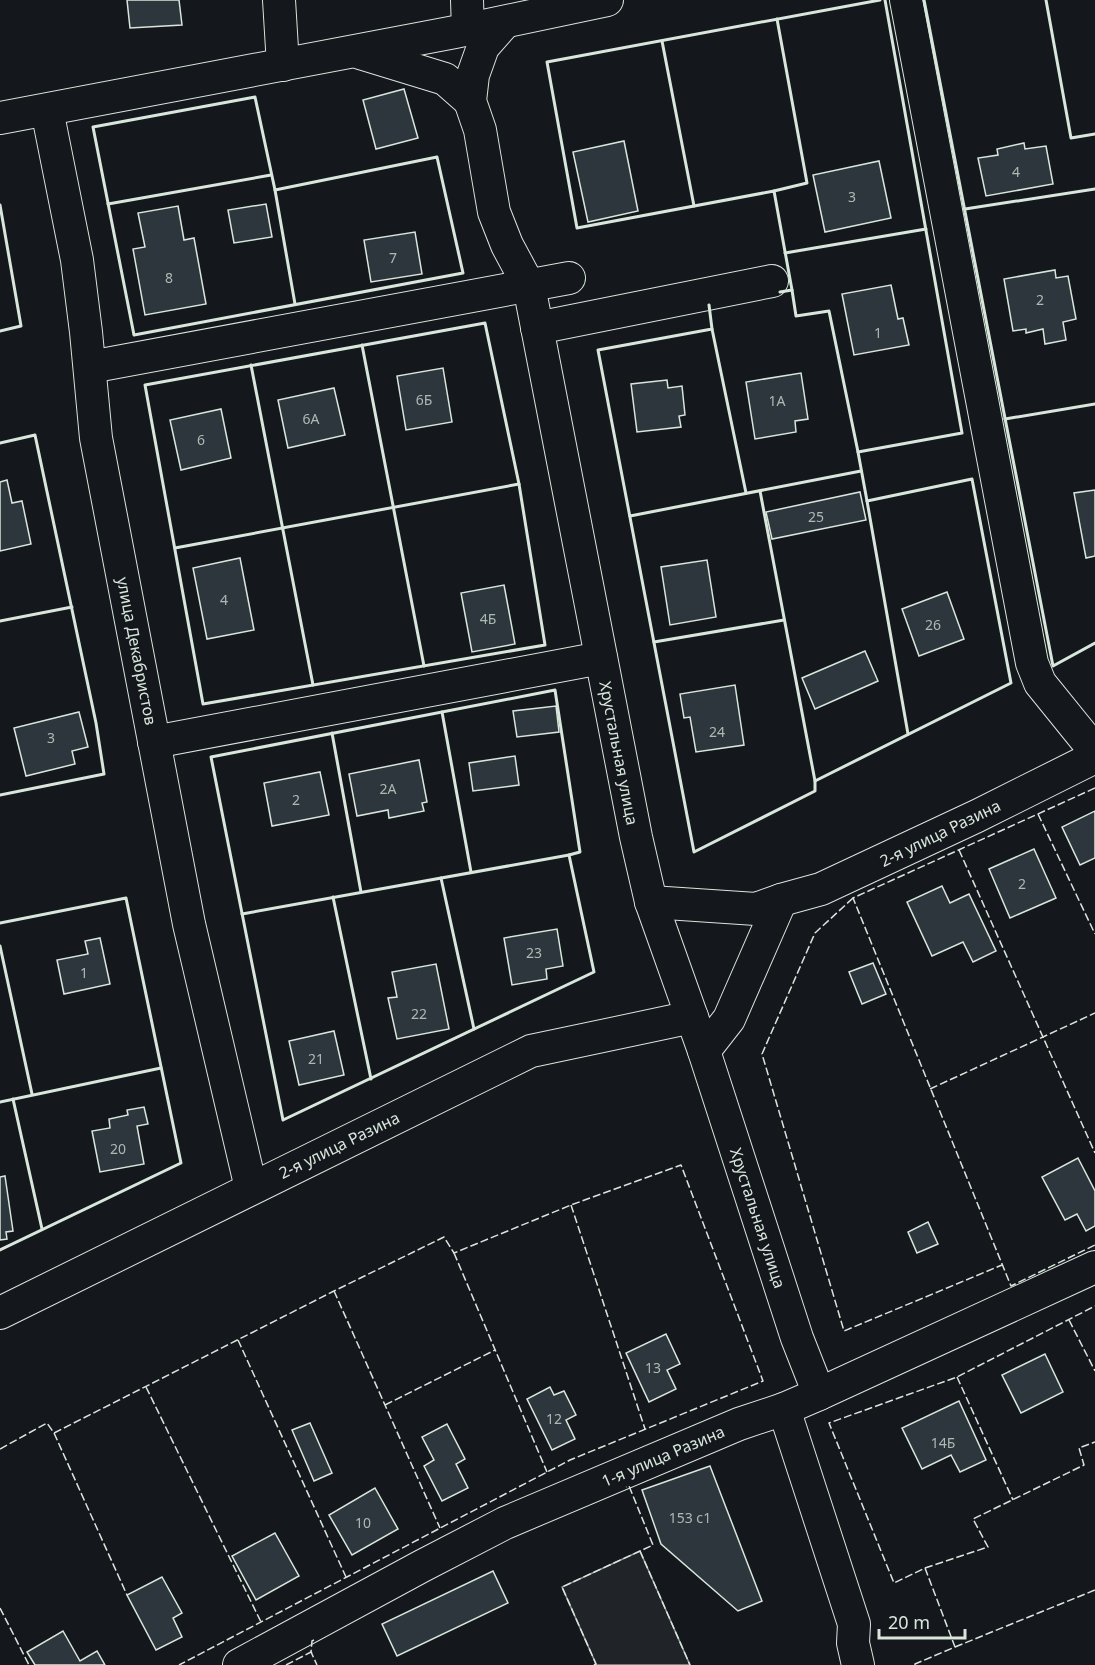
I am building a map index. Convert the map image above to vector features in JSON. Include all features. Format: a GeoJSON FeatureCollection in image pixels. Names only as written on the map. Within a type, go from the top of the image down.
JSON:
{"type":"FeatureCollection","features":[{"type":"Feature","properties":{"kind":"street"},"geometry":{"type":"LineString","coordinates":[[279,0],[283,65]]}},
{"type":"Feature","properties":{"kind":"street"},"geometry":{"type":"LineString","coordinates":[[0,118],[355,52],[467,15],[505,22],[608,0]]}},
{"type":"Feature","properties":{"kind":"street"},"geometry":{"type":"LineString","coordinates":[[906,0],[1032,663],[1040,683],[1095,751]]}},
{"type":"Feature","properties":{"kind":"street"},"geometry":{"type":"LineString","coordinates":[[470,101],[473,75],[483,48],[505,22]]}},
{"type":"Feature","properties":{"kind":"street"},"geometry":{"type":"LineString","coordinates":[[355,52],[445,79],[470,101]]}},
{"type":"Feature","properties":{"kind":"street","name":"Хрустальная улица"},"geometry":{"type":"LineString","coordinates":[[470,101],[480,130],[494,212],[507,245],[530,286],[636,837],[651,902],[704,1051],[797,1338],[819,1394]]}},
{"type":"Feature","properties":{"kind":"street","name":"улица Декабристов"},"geometry":{"type":"LineString","coordinates":[[47,110],[77,260],[96,438],[189,924],[251,1188]]}},
{"type":"Feature","properties":{"kind":"street"},"geometry":{"type":"LineString","coordinates":[[90,367],[569,278]]}},
{"type":"Feature","properties":{"kind":"street"},"geometry":{"type":"LineString","coordinates":[[537,328],[772,281]]}},
{"type":"Feature","properties":{"kind":"street"},"geometry":{"type":"LineString","coordinates":[[154,742],[601,658]]}},
{"type":"Feature","properties":{"kind":"street","name":"2-я улица Разина"},"geometry":{"type":"LineString","coordinates":[[651,902],[756,909],[821,889],[977,816],[1095,757]]}},
{"type":"Feature","properties":{"kind":"street"},"geometry":{"type":"LineString","coordinates":[[704,1051],[729,1019],[781,900]]}},
{"type":"Feature","properties":{"kind":"street","name":"2-я улица Разина"},"geometry":{"type":"LineString","coordinates":[[0,1313],[531,1051],[692,1017]]}},
{"type":"Feature","properties":{"kind":"street","name":"1-я улица Разина"},"geometry":{"type":"LineString","coordinates":[[239,1665],[505,1523],[739,1424],[819,1394],[1095,1267]]}},
{"type":"Feature","properties":{"kind":"street"},"geometry":{"type":"LineString","coordinates":[[784,1409],[854,1624],[853,1642],[858,1665]]}},
{"type":"Feature","properties":{"kind":"shaded area"},"geometry":{"type":"Polygon","coordinates":[[[640,1551],[690,1665],[594,1665],[596,1664],[562,1587],[640,1551]]]}},
{"type":"Feature","properties":{"kind":"building"},"geometry":{"type":"Polygon","coordinates":[[[127,0],[179,0],[182,25],[130,28],[127,0]]]}},
{"type":"Feature","properties":{"kind":"building"},"geometry":{"type":"Polygon","coordinates":[[[404,89],[418,138],[376,149],[363,100],[404,89]]]}},
{"type":"Feature","properties":{"kind":"building"},"geometry":{"type":"Polygon","coordinates":[[[624,141],[638,211],[588,222],[573,152],[624,141]]]}},
{"type":"Feature","properties":{"kind":"building"},"geometry":{"type":"Polygon","coordinates":[[[1024,143],[1025,149],[1046,146],[1053,184],[986,196],[978,158],[998,155],[997,149],[1024,143]]]}},
{"type":"Feature","properties":{"kind":"building"},"geometry":{"type":"Polygon","coordinates":[[[879,161],[891,218],[825,232],[813,175],[879,161]]]}},
{"type":"Feature","properties":{"kind":"building"},"geometry":{"type":"Polygon","coordinates":[[[266,204],[272,237],[234,243],[228,210],[266,204]]]}},
{"type":"Feature","properties":{"kind":"building"},"geometry":{"type":"Polygon","coordinates":[[[178,206],[184,240],[194,238],[206,304],[145,315],[133,249],[145,247],[138,213],[178,206]]]}},
{"type":"Feature","properties":{"kind":"building"},"geometry":{"type":"Polygon","coordinates":[[[415,232],[422,274],[371,282],[364,240],[415,232]]]}},
{"type":"Feature","properties":{"kind":"building"},"geometry":{"type":"Polygon","coordinates":[[[1055,270],[1056,278],[1068,276],[1076,319],[1063,322],[1066,340],[1045,344],[1043,329],[1026,333],[1026,329],[1013,331],[1004,279],[1055,270]]]}},
{"type":"Feature","properties":{"kind":"building"},"geometry":{"type":"Polygon","coordinates":[[[891,285],[898,319],[903,318],[909,345],[854,355],[842,294],[891,285]]]}},
{"type":"Feature","properties":{"kind":"building"},"geometry":{"type":"Polygon","coordinates":[[[443,368],[452,422],[406,430],[397,376],[443,368]]]}},
{"type":"Feature","properties":{"kind":"building"},"geometry":{"type":"Polygon","coordinates":[[[801,373],[808,419],[795,421],[796,432],[755,439],[746,382],[801,373]]]}},
{"type":"Feature","properties":{"kind":"building"},"geometry":{"type":"Polygon","coordinates":[[[667,380],[668,388],[682,386],[685,415],[679,416],[681,427],[637,432],[631,384],[667,380]]]}},
{"type":"Feature","properties":{"kind":"building"},"geometry":{"type":"Polygon","coordinates":[[[334,388],[345,435],[288,448],[278,400],[334,388]]]}},
{"type":"Feature","properties":{"kind":"building"},"geometry":{"type":"Polygon","coordinates":[[[221,409],[231,458],[181,470],[170,420],[221,409]]]}},
{"type":"Feature","properties":{"kind":"building"},"geometry":{"type":"Polygon","coordinates":[[[7,480],[12,503],[22,501],[31,544],[0,551],[0,482],[7,480]]]}},
{"type":"Feature","properties":{"kind":"building"},"geometry":{"type":"Polygon","coordinates":[[[1095,490],[1095,556],[1086,558],[1074,493],[1095,490]]]}},
{"type":"Feature","properties":{"kind":"building"},"geometry":{"type":"Polygon","coordinates":[[[860,492],[866,520],[772,539],[766,512],[860,492]]]}},
{"type":"Feature","properties":{"kind":"building"},"geometry":{"type":"Polygon","coordinates":[[[240,558],[254,630],[207,639],[193,568],[240,558]]]}},
{"type":"Feature","properties":{"kind":"building"},"geometry":{"type":"Polygon","coordinates":[[[707,560],[716,617],[670,625],[661,567],[707,560]]]}},
{"type":"Feature","properties":{"kind":"building"},"geometry":{"type":"Polygon","coordinates":[[[504,585],[515,644],[472,652],[461,593],[504,585]]]}},
{"type":"Feature","properties":{"kind":"building"},"geometry":{"type":"Polygon","coordinates":[[[947,592],[964,639],[919,656],[902,609],[947,592]]]}},
{"type":"Feature","properties":{"kind":"building"},"geometry":{"type":"Polygon","coordinates":[[[865,651],[878,681],[815,709],[802,678],[865,651]]]}},
{"type":"Feature","properties":{"kind":"building"},"geometry":{"type":"Polygon","coordinates":[[[735,685],[744,745],[696,752],[690,717],[684,718],[680,694],[735,685]]]}},
{"type":"Feature","properties":{"kind":"building"},"geometry":{"type":"Polygon","coordinates":[[[556,706],[559,732],[517,737],[513,711],[556,706]]]}},
{"type":"Feature","properties":{"kind":"building"},"geometry":{"type":"Polygon","coordinates":[[[79,712],[88,747],[72,751],[75,764],[26,776],[14,728],[79,712]]]}},
{"type":"Feature","properties":{"kind":"building"},"geometry":{"type":"Polygon","coordinates":[[[515,756],[519,785],[473,791],[469,763],[515,756]]]}},
{"type":"Feature","properties":{"kind":"building"},"geometry":{"type":"Polygon","coordinates":[[[419,760],[427,802],[422,803],[424,811],[389,818],[388,810],[357,816],[349,774],[419,760]]]}},
{"type":"Feature","properties":{"kind":"building"},"geometry":{"type":"Polygon","coordinates":[[[320,772],[329,815],[272,826],[264,783],[320,772]]]}},
{"type":"Feature","properties":{"kind":"building"},"geometry":{"type":"Polygon","coordinates":[[[1095,811],[1095,858],[1080,865],[1062,827],[1095,811]]]}},
{"type":"Feature","properties":{"kind":"building"},"geometry":{"type":"Polygon","coordinates":[[[1034,849],[1056,898],[1010,918],[989,869],[1034,849]]]}},
{"type":"Feature","properties":{"kind":"building"},"geometry":{"type":"Polygon","coordinates":[[[942,886],[950,903],[969,894],[996,951],[973,962],[963,942],[932,956],[907,902],[942,886]]]}},
{"type":"Feature","properties":{"kind":"building"},"geometry":{"type":"Polygon","coordinates":[[[557,929],[563,966],[546,969],[547,979],[512,985],[504,938],[557,929]]]}},
{"type":"Feature","properties":{"kind":"building"},"geometry":{"type":"Polygon","coordinates":[[[100,938],[110,984],[64,994],[57,960],[88,954],[85,941],[100,938]]]}},
{"type":"Feature","properties":{"kind":"building"},"geometry":{"type":"Polygon","coordinates":[[[873,963],[886,994],[862,1004],[849,972],[873,963]]]}},
{"type":"Feature","properties":{"kind":"building"},"geometry":{"type":"Polygon","coordinates":[[[436,964],[449,1029],[397,1039],[388,998],[397,997],[392,972],[436,964]]]}},
{"type":"Feature","properties":{"kind":"building"},"geometry":{"type":"Polygon","coordinates":[[[334,1031],[344,1075],[299,1085],[289,1041],[334,1031]]]}},
{"type":"Feature","properties":{"kind":"building"},"geometry":{"type":"Polygon","coordinates":[[[144,1107],[148,1124],[137,1126],[144,1164],[100,1172],[92,1131],[110,1128],[109,1119],[128,1115],[127,1110],[144,1107]]]}},
{"type":"Feature","properties":{"kind":"building"},"geometry":{"type":"Polygon","coordinates":[[[1078,1158],[1095,1191],[1095,1226],[1086,1231],[1077,1214],[1065,1220],[1042,1177],[1078,1158]]]}},
{"type":"Feature","properties":{"kind":"building"},"geometry":{"type":"Polygon","coordinates":[[[5,1176],[13,1231],[6,1232],[7,1239],[0,1240],[0,1177],[5,1176]]]}},
{"type":"Feature","properties":{"kind":"building"},"geometry":{"type":"Polygon","coordinates":[[[928,1222],[938,1244],[917,1253],[908,1232],[928,1222]]]}},
{"type":"Feature","properties":{"kind":"building"},"geometry":{"type":"Polygon","coordinates":[[[666,1334],[680,1364],[667,1370],[676,1389],[649,1402],[626,1353],[666,1334]]]}},
{"type":"Feature","properties":{"kind":"building"},"geometry":{"type":"Polygon","coordinates":[[[1045,1354],[1063,1392],[1021,1413],[1002,1375],[1045,1354]]]}},
{"type":"Feature","properties":{"kind":"building"},"geometry":{"type":"Polygon","coordinates":[[[550,1387],[554,1395],[564,1391],[576,1415],[566,1420],[575,1439],[552,1450],[527,1399],[550,1387]]]}},
{"type":"Feature","properties":{"kind":"building"},"geometry":{"type":"Polygon","coordinates":[[[959,1401],[986,1460],[960,1472],[951,1455],[922,1469],[902,1428],[959,1401]]]}},
{"type":"Feature","properties":{"kind":"building"},"geometry":{"type":"Polygon","coordinates":[[[310,1423],[332,1473],[314,1481],[292,1430],[310,1423]]]}},
{"type":"Feature","properties":{"kind":"building"},"geometry":{"type":"Polygon","coordinates":[[[447,1424],[465,1459],[456,1464],[468,1488],[442,1501],[424,1466],[434,1460],[422,1437],[447,1424]]]}},
{"type":"Feature","properties":{"kind":"building"},"geometry":{"type":"Polygon","coordinates":[[[710,1466],[762,1601],[738,1611],[661,1544],[642,1490],[710,1466]]]}},
{"type":"Feature","properties":{"kind":"building"},"geometry":{"type":"Polygon","coordinates":[[[375,1488],[398,1529],[352,1555],[329,1515],[375,1488]]]}},
{"type":"Feature","properties":{"kind":"building"},"geometry":{"type":"Polygon","coordinates":[[[275,1533],[299,1576],[256,1600],[232,1556],[275,1533]]]}},
{"type":"Feature","properties":{"kind":"building"},"geometry":{"type":"Polygon","coordinates":[[[493,1571],[508,1603],[397,1656],[382,1624],[493,1571]]]}},
{"type":"Feature","properties":{"kind":"building"},"geometry":{"type":"Polygon","coordinates":[[[162,1577],[182,1613],[173,1618],[182,1637],[156,1650],[127,1595],[162,1577]]]}},
{"type":"Feature","properties":{"kind":"building"},"geometry":{"type":"Polygon","coordinates":[[[63,1631],[80,1661],[97,1651],[105,1665],[35,1665],[27,1652],[63,1631]]]}},
{"type":"Feature","properties":{"kind":"fence"},"geometry":{"type":"LineString","coordinates":[[1095,788],[853,898],[1011,1286],[1095,1245]]}},
{"type":"Feature","properties":{"kind":"fence"},"geometry":{"type":"LineString","coordinates":[[1038,814],[1095,934]]}},
{"type":"Feature","properties":{"kind":"fence"},"geometry":{"type":"LineString","coordinates":[[959,850],[1095,1153]]}},
{"type":"Feature","properties":{"kind":"fence"},"geometry":{"type":"LineString","coordinates":[[853,898],[815,933],[762,1054],[844,1331],[1002,1265]]}},
{"type":"Feature","properties":{"kind":"fence"},"geometry":{"type":"LineString","coordinates":[[930,1089],[1095,1013]]}},
{"type":"Feature","properties":{"kind":"fence"},"geometry":{"type":"LineString","coordinates":[[0,1449],[47,1423],[54,1433],[444,1237],[454,1253],[571,1205],[681,1165],[763,1381],[570,1460],[179,1665]]}},
{"type":"Feature","properties":{"kind":"fence"},"geometry":{"type":"LineString","coordinates":[[571,1205],[645,1429]]}},
{"type":"Feature","properties":{"kind":"fence"},"geometry":{"type":"LineString","coordinates":[[454,1253],[547,1472]]}},
{"type":"Feature","properties":{"kind":"fence"},"geometry":{"type":"LineString","coordinates":[[334,1291],[440,1528]]}},
{"type":"Feature","properties":{"kind":"fence"},"geometry":{"type":"LineString","coordinates":[[915,1665],[955,1647],[925,1568],[894,1583],[829,1423],[957,1377],[1095,1306]]}},
{"type":"Feature","properties":{"kind":"fence"},"geometry":{"type":"LineString","coordinates":[[1069,1320],[1095,1371]]}},
{"type":"Feature","properties":{"kind":"fence"},"geometry":{"type":"LineString","coordinates":[[238,1340],[346,1577]]}},
{"type":"Feature","properties":{"kind":"fence"},"geometry":{"type":"LineString","coordinates":[[385,1405],[495,1350]]}},
{"type":"Feature","properties":{"kind":"fence"},"geometry":{"type":"LineString","coordinates":[[957,1377],[1013,1500]]}},
{"type":"Feature","properties":{"kind":"fence"},"geometry":{"type":"LineString","coordinates":[[146,1387],[261,1622]]}},
{"type":"Feature","properties":{"kind":"fence"},"geometry":{"type":"LineString","coordinates":[[54,1433],[127,1595]]}},
{"type":"Feature","properties":{"kind":"fence"},"geometry":{"type":"LineString","coordinates":[[925,1568],[988,1547],[973,1519],[1084,1465],[1079,1448],[1095,1442]]}},
{"type":"Feature","properties":{"kind":"fence"},"geometry":{"type":"LineString","coordinates":[[594,1665],[596,1664],[562,1587],[653,1545],[629,1486],[626,1487]]}},
{"type":"Feature","properties":{"kind":"fence"},"geometry":{"type":"LineString","coordinates":[[640,1551],[690,1665]]}},
{"type":"Feature","properties":{"kind":"fence"},"geometry":{"type":"LineString","coordinates":[[955,1647],[1095,1590]]}},
{"type":"Feature","properties":{"kind":"fence"},"geometry":{"type":"LineString","coordinates":[[0,1608],[29,1665]]}},
{"type":"Feature","properties":{"kind":"fence"},"geometry":{"type":"LineString","coordinates":[[314,1640],[311,1652],[317,1665]]}},
{"type":"Feature","properties":{"kind":"fence"},"geometry":{"type":"LineString","coordinates":[[286,1665],[312,1653]]}},
{"type":"Feature","properties":{"kind":"wall"},"geometry":{"type":"LineString","coordinates":[[780,292],[792,290],[774,191],[577,228],[547,62],[880,0]]}},
{"type":"Feature","properties":{"kind":"wall"},"geometry":{"type":"LineString","coordinates":[[709,305],[712,329],[598,350],[694,852],[815,791],[815,781],[1011,683],[972,479],[867,501],[858,452],[962,433],[885,0]]}},
{"type":"Feature","properties":{"kind":"wall"},"geometry":{"type":"LineString","coordinates":[[924,0],[1053,666],[1095,643]]}},
{"type":"Feature","properties":{"kind":"wall"},"geometry":{"type":"LineString","coordinates":[[1046,0],[1071,138],[1095,134]]}},
{"type":"Feature","properties":{"kind":"wall"},"geometry":{"type":"LineString","coordinates":[[774,191],[807,183],[777,19]]}},
{"type":"Feature","properties":{"kind":"wall"},"geometry":{"type":"LineString","coordinates":[[662,41],[694,206]]}},
{"type":"Feature","properties":{"kind":"wall"},"geometry":{"type":"LineString","coordinates":[[255,97],[275,190],[437,157],[463,273],[134,335],[93,127],[255,97]]}},
{"type":"Feature","properties":{"kind":"wall"},"geometry":{"type":"LineString","coordinates":[[108,204],[271,175]]}},
{"type":"Feature","properties":{"kind":"wall"},"geometry":{"type":"LineString","coordinates":[[965,209],[1095,189]]}},
{"type":"Feature","properties":{"kind":"wall"},"geometry":{"type":"LineString","coordinates":[[275,190],[295,304]]}},
{"type":"Feature","properties":{"kind":"wall"},"geometry":{"type":"LineString","coordinates":[[0,205],[21,326],[0,331]]}},
{"type":"Feature","properties":{"kind":"wall"},"geometry":{"type":"LineString","coordinates":[[785,253],[926,229]]}},
{"type":"Feature","properties":{"kind":"wall"},"geometry":{"type":"LineString","coordinates":[[792,290],[796,316],[829,311],[858,452]]}},
{"type":"Feature","properties":{"kind":"wall"},"geometry":{"type":"LineString","coordinates":[[485,323],[519,484],[545,645],[203,704],[145,385],[485,323]]}},
{"type":"Feature","properties":{"kind":"wall"},"geometry":{"type":"LineString","coordinates":[[712,329],[746,493]]}},
{"type":"Feature","properties":{"kind":"wall"},"geometry":{"type":"LineString","coordinates":[[362,345],[424,666]]}},
{"type":"Feature","properties":{"kind":"wall"},"geometry":{"type":"LineString","coordinates":[[251,365],[313,685]]}},
{"type":"Feature","properties":{"kind":"wall"},"geometry":{"type":"LineString","coordinates":[[1005,419],[1095,404]]}},
{"type":"Feature","properties":{"kind":"wall"},"geometry":{"type":"LineString","coordinates":[[0,443],[35,435],[96,723],[104,774],[0,795]]}},
{"type":"Feature","properties":{"kind":"wall"},"geometry":{"type":"LineString","coordinates":[[630,516],[861,471]]}},
{"type":"Feature","properties":{"kind":"wall"},"geometry":{"type":"LineString","coordinates":[[175,548],[519,484]]}},
{"type":"Feature","properties":{"kind":"wall"},"geometry":{"type":"LineString","coordinates":[[760,491],[815,781]]}},
{"type":"Feature","properties":{"kind":"wall"},"geometry":{"type":"LineString","coordinates":[[867,501],[908,734]]}},
{"type":"Feature","properties":{"kind":"wall"},"geometry":{"type":"LineString","coordinates":[[0,621],[72,607]]}},
{"type":"Feature","properties":{"kind":"wall"},"geometry":{"type":"LineString","coordinates":[[654,642],[784,620]]}},
{"type":"Feature","properties":{"kind":"wall"},"geometry":{"type":"LineString","coordinates":[[555,690],[580,852],[569,855],[594,972],[283,1120],[211,757],[555,690]]}},
{"type":"Feature","properties":{"kind":"wall"},"geometry":{"type":"LineString","coordinates":[[442,712],[471,872]]}},
{"type":"Feature","properties":{"kind":"wall"},"geometry":{"type":"LineString","coordinates":[[332,733],[361,892]]}},
{"type":"Feature","properties":{"kind":"wall"},"geometry":{"type":"LineString","coordinates":[[242,914],[569,855]]}},
{"type":"Feature","properties":{"kind":"wall"},"geometry":{"type":"LineString","coordinates":[[441,878],[474,1029]]}},
{"type":"Feature","properties":{"kind":"wall"},"geometry":{"type":"LineString","coordinates":[[333,897],[371,1079]]}},
{"type":"Feature","properties":{"kind":"wall"},"geometry":{"type":"LineString","coordinates":[[0,923],[126,898],[181,1163],[0,1250]]}},
{"type":"Feature","properties":{"kind":"wall"},"geometry":{"type":"LineString","coordinates":[[0,946],[32,1094]]}},
{"type":"Feature","properties":{"kind":"wall"},"geometry":{"type":"LineString","coordinates":[[0,1102],[161,1068]]}},
{"type":"Feature","properties":{"kind":"wall"},"geometry":{"type":"LineString","coordinates":[[13,1099],[42,1229]]}}]}
